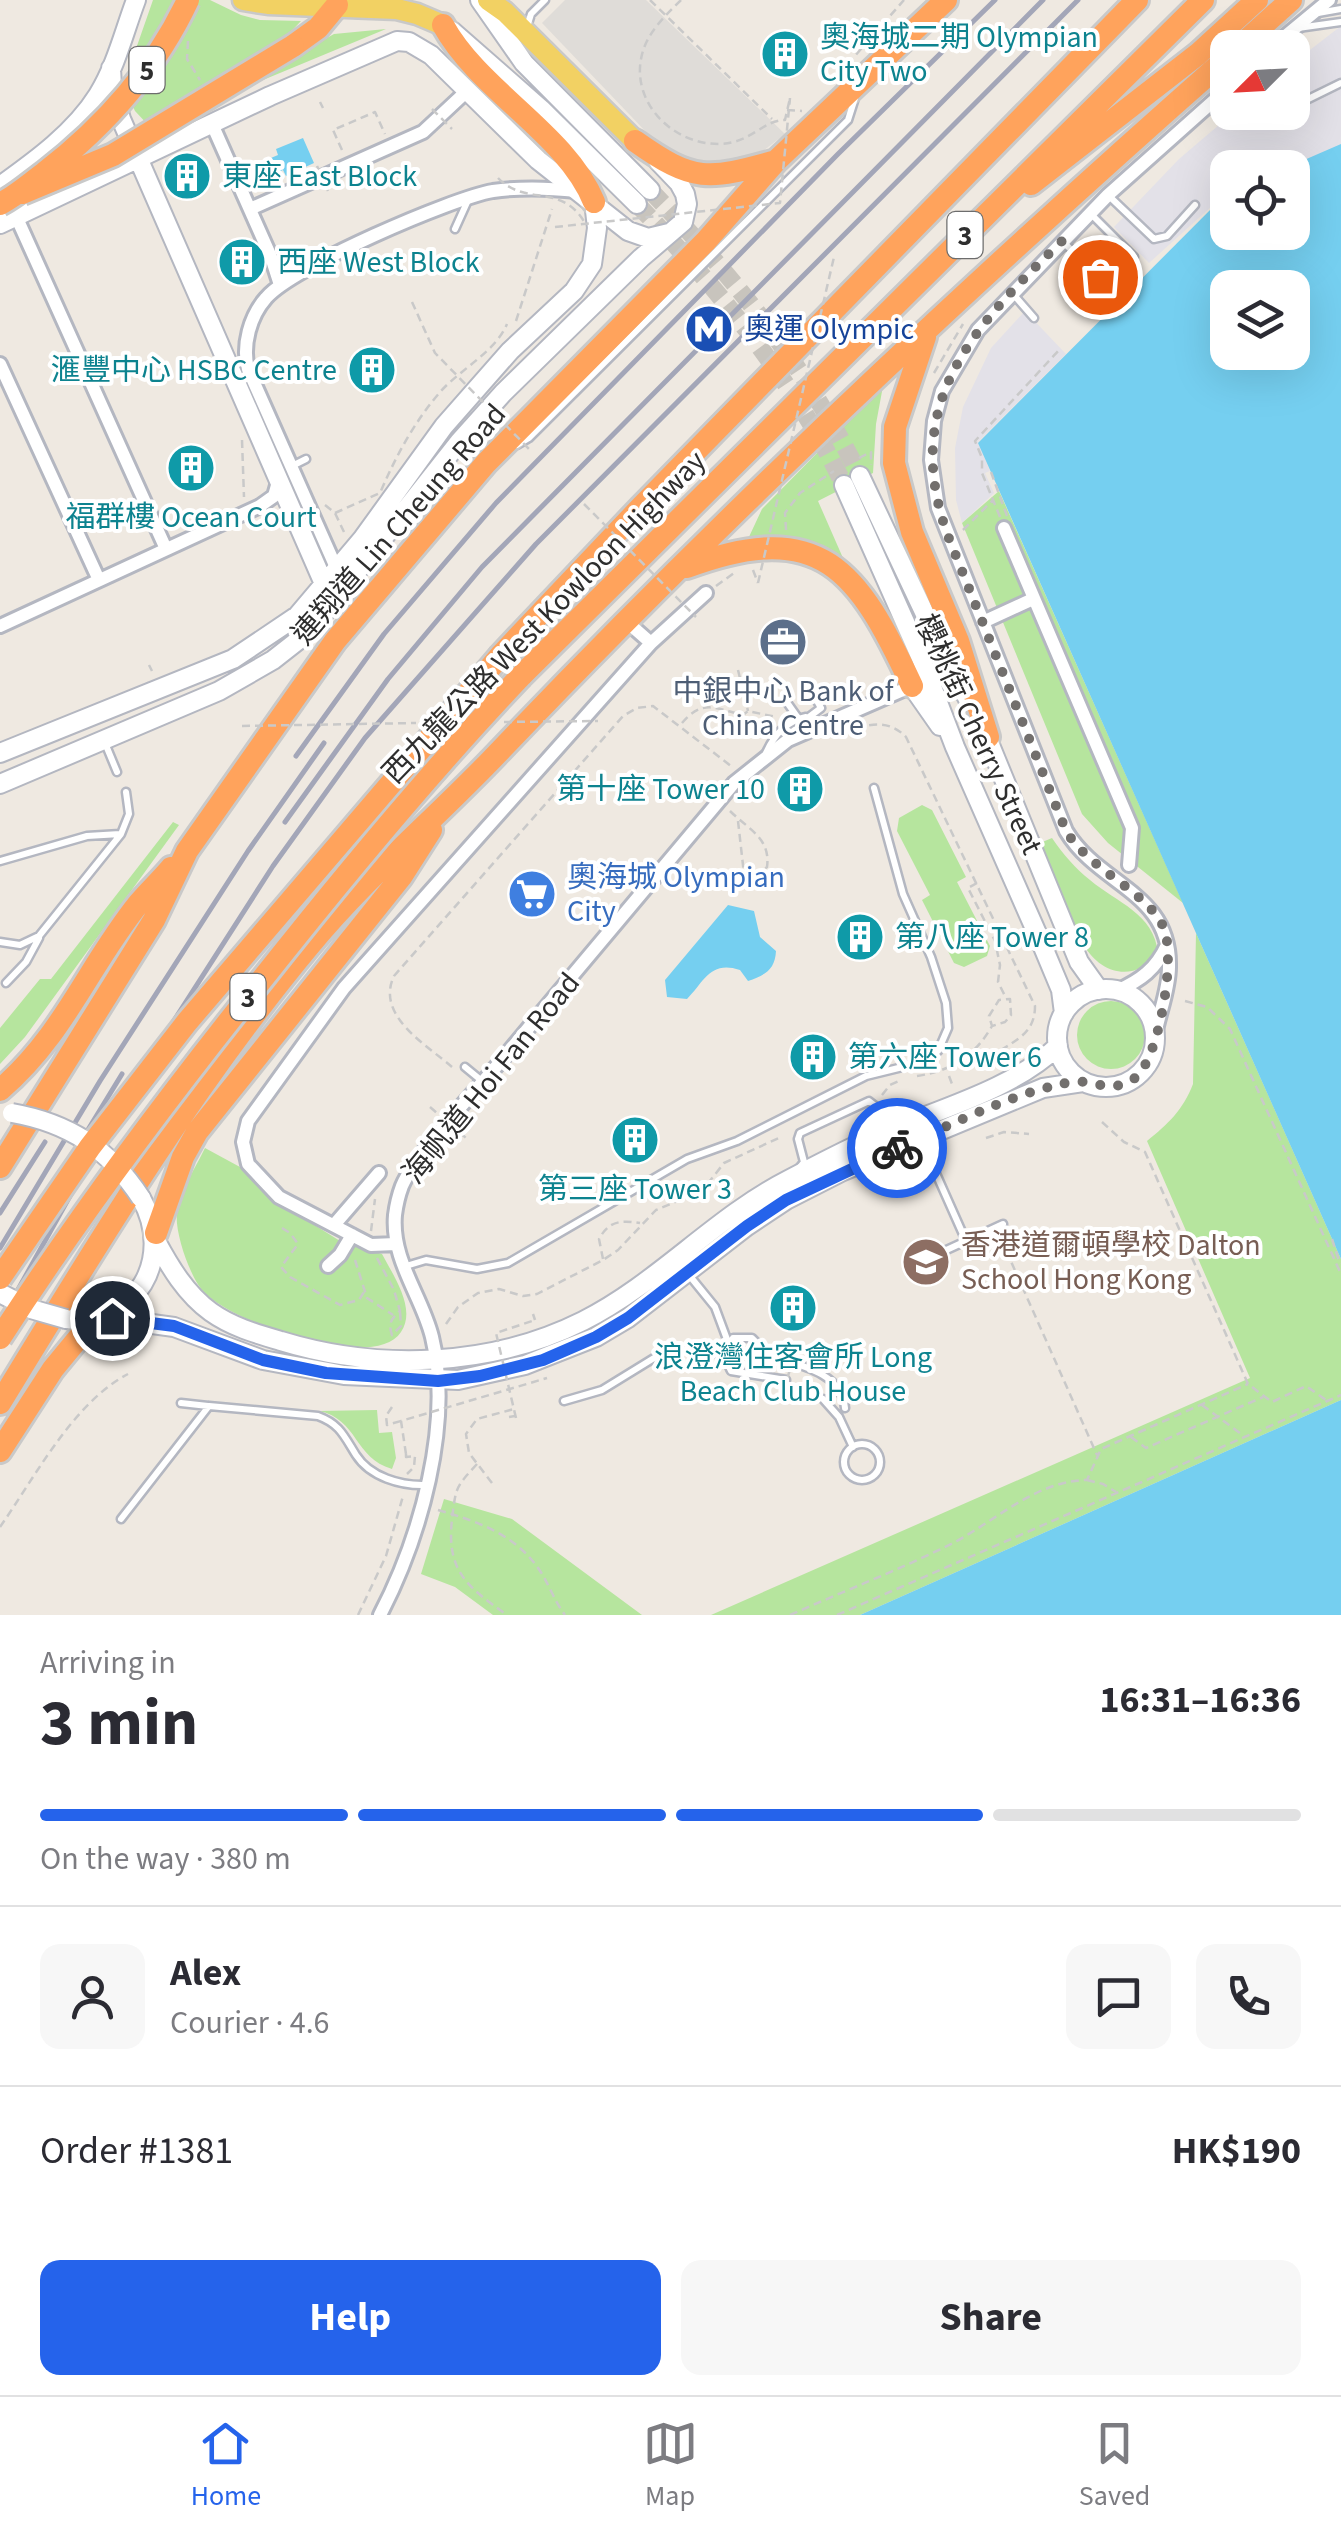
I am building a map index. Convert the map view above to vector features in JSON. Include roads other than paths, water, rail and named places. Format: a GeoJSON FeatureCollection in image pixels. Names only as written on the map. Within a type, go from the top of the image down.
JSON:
{"type":"FeatureCollection","features":[{"type":"Feature","properties":{"kind":"highway","name":"5"},"geometry":{"type":"LineString","coordinates":[[8,205],[94,131],[129,93],[160,51],[188,0]]}},
{"type":"Feature","properties":{"kind":"highway","name":"連翔道 Lin Cheung Road"},"geometry":{"type":"LineString","coordinates":[[0,1168],[154,920],[188,851],[316,666],[486,463],[706,241],[776,161],[946,0]]}},
{"type":"Feature","properties":{"kind":"highway","name":"西九龍公路 West Kowloon Highway"},"geometry":{"type":"LineString","coordinates":[[0,1278],[90,1147],[186,1022],[502,655],[641,507],[1138,0]]}},
{"type":"Feature","properties":{"kind":"highway","name":"西九龍公路 West Kowloon Highway"},"geometry":{"type":"LineString","coordinates":[[0,1338],[116,1166],[236,1010],[333,889],[521,676],[1203,0]]}},
{"type":"Feature","properties":{"kind":"highway"},"geometry":{"type":"LineString","coordinates":[[972,228],[1198,54],[1257,0]]}},
{"type":"Feature","properties":{"kind":"highway"},"geometry":{"type":"LineString","coordinates":[[1258,30],[1292,0]]}},
{"type":"Feature","properties":{"kind":"highway"},"geometry":{"type":"LineString","coordinates":[[8,205],[113,154],[294,46],[318,28],[339,3]]}},
{"type":"Feature","properties":{"kind":"highway"},"geometry":{"type":"LineString","coordinates":[[443,26],[459,52],[578,171],[586,196]]}},
{"type":"Feature","properties":{"kind":"highway"},"geometry":{"type":"LineString","coordinates":[[0,1403],[154,1157],[264,1000],[312,941],[386,861],[448,806],[626,621],[1001,258],[1210,73]]}},
{"type":"Feature","properties":{"kind":"highway"},"geometry":{"type":"LineString","coordinates":[[635,140],[664,162],[707,177],[776,161]]}},
{"type":"Feature","properties":{"kind":"highway"},"geometry":{"type":"LineString","coordinates":[[928,329],[894,427],[894,463],[912,532],[958,641],[988,738]]}},
{"type":"Feature","properties":{"kind":"highway"},"geometry":{"type":"LineString","coordinates":[[679,570],[758,548],[802,550],[846,576],[866,599],[912,686]]}},
{"type":"Feature","properties":{"kind":"highway"},"geometry":{"type":"LineString","coordinates":[[156,1237],[183,1157],[197,1132],[401,877],[448,806]]}},
{"type":"Feature","properties":{"kind":"highway"},"geometry":{"type":"LineString","coordinates":[[0,1090],[40,1052],[138,904],[188,851]]}},
{"type":"Feature","properties":{"kind":"highway"},"geometry":{"type":"LineString","coordinates":[[0,1451],[53,1369],[98,1318]]}},
{"type":"Feature","properties":{"kind":"main road"},"geometry":{"type":"LineString","coordinates":[[8,205],[40,156],[82,116],[100,92],[136,0]]}},
{"type":"Feature","properties":{"kind":"main road"},"geometry":{"type":"LineString","coordinates":[[242,0],[397,9],[443,26],[460,36],[528,97],[637,204]]}},
{"type":"Feature","properties":{"kind":"main road"},"geometry":{"type":"LineString","coordinates":[[480,0],[524,62],[650,190]]}},
{"type":"Feature","properties":{"kind":"main road"},"geometry":{"type":"LineString","coordinates":[[0,753],[247,652],[335,587],[503,393],[641,258],[678,228],[686,215],[684,194],[670,172],[488,0]]}},
{"type":"Feature","properties":{"kind":"main road"},"geometry":{"type":"LineString","coordinates":[[8,205],[138,158],[384,44],[409,42],[419,46],[468,90],[538,160],[618,224],[638,236],[658,236],[678,228]]}},
{"type":"Feature","properties":{"kind":"main road"},"geometry":{"type":"LineString","coordinates":[[111,68],[115,103],[138,158],[278,482],[335,587]]}},
{"type":"Feature","properties":{"kind":"main road"},"geometry":{"type":"LineString","coordinates":[[0,784],[105,742],[244,678],[299,641],[422,446],[584,278],[592,264],[596,242],[586,196]]}},
{"type":"Feature","properties":{"kind":"main road","name":"櫻桃街 Cherry Street"},"geometry":{"type":"LineString","coordinates":[[1064,1013],[1061,990],[955,747],[852,481],[988,738],[1078,962],[1108,990]]}},
{"type":"Feature","properties":{"kind":"main road","name":"櫻桃街 Cherry Street"},"geometry":{"type":"LineString","coordinates":[[912,686],[955,747]]}},
{"type":"Feature","properties":{"kind":"main road"},"geometry":{"type":"LineString","coordinates":[[61,729],[93,729],[105,742]]}},
{"type":"Feature","properties":{"kind":"main road"},"geometry":{"type":"LineString","coordinates":[[0,1293],[31,1309],[66,1319],[98,1318],[174,1326],[263,1360],[306,1369],[367,1378],[438,1381],[500,1371],[562,1352],[628,1318],[747,1226],[786,1200],[843,1171],[1043,1088],[1083,1082],[1109,1088],[1133,1079],[1150,1060],[1155,1035],[1151,1019],[1132,996],[1108,990],[1076,1000],[1064,1013],[1058,1046],[1066,1066],[1083,1082]]}},
{"type":"Feature","properties":{"kind":"main road"},"geometry":{"type":"LineString","coordinates":[[6,1113],[47,1122],[90,1141],[114,1161],[142,1198],[156,1237],[193,1297],[214,1314],[240,1328],[290,1344],[350,1356],[436,1360],[518,1347],[587,1319],[646,1280],[732,1214],[794,1177],[1022,1073],[1058,1046]]}},
{"type":"Feature","properties":{"kind":"main road"},"geometry":{"type":"LineString","coordinates":[[98,1318],[124,1304],[138,1290],[149,1271],[156,1237]]}},
{"type":"Feature","properties":{"kind":"street"},"geometry":{"type":"LineString","coordinates":[[1293,29],[1330,0]]}},
{"type":"Feature","properties":{"kind":"street"},"geometry":{"type":"LineString","coordinates":[[250,209],[423,132],[468,90]]}},
{"type":"Feature","properties":{"kind":"street"},"geometry":{"type":"LineString","coordinates":[[1155,1035],[1169,971],[1163,926],[1152,910],[1094,864],[1066,831],[938,508],[930,460],[942,391],[978,330],[1108,195],[1210,104]]}},
{"type":"Feature","properties":{"kind":"street"},"geometry":{"type":"LineString","coordinates":[[212,124],[280,285]]}},
{"type":"Feature","properties":{"kind":"street"},"geometry":{"type":"LineString","coordinates":[[335,587],[291,466],[246,359],[249,331],[261,305],[280,285],[303,270],[469,197],[524,188],[586,196]]}},
{"type":"Feature","properties":{"kind":"street"},"geometry":{"type":"LineString","coordinates":[[8,205],[166,550]]}},
{"type":"Feature","properties":{"kind":"street"},"geometry":{"type":"LineString","coordinates":[[0,364],[99,580]]}},
{"type":"Feature","properties":{"kind":"street"},"geometry":{"type":"LineString","coordinates":[[0,626],[268,502],[278,482]]}},
{"type":"Feature","properties":{"kind":"street"},"geometry":{"type":"LineString","coordinates":[[1008,523],[1032,599],[1132,828],[1128,865]]}},
{"type":"Feature","properties":{"kind":"street"},"geometry":{"type":"LineString","coordinates":[[396,1244],[371,1246],[280,1196],[259,1179],[248,1164],[244,1142],[248,1122],[344,988],[651,643],[706,594]]}},
{"type":"Feature","properties":{"kind":"street"},"geometry":{"type":"LineString","coordinates":[[983,622],[1032,599]]}},
{"type":"Feature","properties":{"kind":"street"},"geometry":{"type":"LineString","coordinates":[[626,621],[651,643]]}},
{"type":"Feature","properties":{"kind":"street","name":"海帆道 Hoi Fan Road"},"geometry":{"type":"LineString","coordinates":[[380,1615],[403,1570],[426,1485],[438,1381],[431,1333],[396,1244],[395,1214],[402,1185],[731,779],[813,721],[912,686]]}},
{"type":"Feature","properties":{"kind":"street"},"geometry":{"type":"LineString","coordinates":[[1108,990],[1142,979],[1152,970],[1168,942]]}},
{"type":"Feature","properties":{"kind":"street"},"geometry":{"type":"LineString","coordinates":[[334,1225],[380,1173]]}},
{"type":"Feature","properties":{"kind":"street"},"geometry":{"type":"LineString","coordinates":[[328,1266],[352,1235]]}},
{"type":"Feature","properties":{"kind":"lane"},"geometry":{"type":"LineString","coordinates":[[530,0],[534,11]]}},
{"type":"Feature","properties":{"kind":"lane"},"geometry":{"type":"LineString","coordinates":[[529,36],[528,19],[545,0]]}},
{"type":"Feature","properties":{"kind":"lane"},"geometry":{"type":"LineString","coordinates":[[1312,14],[1341,9]]}},
{"type":"Feature","properties":{"kind":"lane"},"geometry":{"type":"LineString","coordinates":[[1293,29],[1341,22]]}},
{"type":"Feature","properties":{"kind":"lane"},"geometry":{"type":"LineString","coordinates":[[486,463],[529,438],[848,120],[860,81]]}},
{"type":"Feature","properties":{"kind":"lane"},"geometry":{"type":"LineString","coordinates":[[1310,99],[1341,83]]}},
{"type":"Feature","properties":{"kind":"lane"},"geometry":{"type":"LineString","coordinates":[[1108,195],[1154,240],[1167,236],[1196,205]]}},
{"type":"Feature","properties":{"kind":"lane"},"geometry":{"type":"LineString","coordinates":[[455,229],[469,197]]}},
{"type":"Feature","properties":{"kind":"lane"},"geometry":{"type":"LineString","coordinates":[[1090,213],[1134,257]]}},
{"type":"Feature","properties":{"kind":"lane"},"geometry":{"type":"LineString","coordinates":[[1062,241],[1100,277],[1102,288]]}},
{"type":"Feature","properties":{"kind":"lane"},"geometry":{"type":"LineString","coordinates":[[1012,293],[1034,318]]}},
{"type":"Feature","properties":{"kind":"lane"},"geometry":{"type":"LineString","coordinates":[[291,466],[306,459]]}},
{"type":"Feature","properties":{"kind":"lane"},"geometry":{"type":"LineString","coordinates":[[786,701],[798,718],[813,721],[821,708],[807,683]]}},
{"type":"Feature","properties":{"kind":"lane"},"geometry":{"type":"LineString","coordinates":[[764,759],[773,738],[798,718]]}},
{"type":"Feature","properties":{"kind":"lane"},"geometry":{"type":"LineString","coordinates":[[105,742],[117,772]]}},
{"type":"Feature","properties":{"kind":"lane"},"geometry":{"type":"LineString","coordinates":[[404,1266],[426,1260],[477,1269],[508,1262],[687,1160],[737,1141],[866,1076],[919,1063],[938,1051],[948,1028],[946,1003],[903,894],[874,788]]}},
{"type":"Feature","properties":{"kind":"lane"},"geometry":{"type":"LineString","coordinates":[[6,983],[26,962],[39,936],[121,834],[129,814],[126,792]]}},
{"type":"Feature","properties":{"kind":"lane"},"geometry":{"type":"LineString","coordinates":[[0,861],[87,836],[121,834]]}},
{"type":"Feature","properties":{"kind":"lane"},"geometry":{"type":"LineString","coordinates":[[0,942],[20,945],[39,936]]}},
{"type":"Feature","properties":{"kind":"lane"},"geometry":{"type":"LineString","coordinates":[[465,1067],[483,1082]]}},
{"type":"Feature","properties":{"kind":"lane"},"geometry":{"type":"LineString","coordinates":[[794,1177],[804,1162],[800,1133],[869,1101],[889,1124],[909,1122]]}},
{"type":"Feature","properties":{"kind":"lane"},"geometry":{"type":"LineString","coordinates":[[920,1138],[966,1241]]}},
{"type":"Feature","properties":{"kind":"lane"},"geometry":{"type":"LineString","coordinates":[[930,1258],[999,1226]]}},
{"type":"Feature","properties":{"kind":"lane"},"geometry":{"type":"LineString","coordinates":[[687,1273],[715,1307],[728,1342]]}},
{"type":"Feature","properties":{"kind":"lane"},"geometry":{"type":"LineString","coordinates":[[786,1380],[731,1372],[723,1354],[728,1342],[739,1336],[752,1338],[762,1353],[829,1377],[842,1391],[846,1408]]}},
{"type":"Feature","properties":{"kind":"lane"},"geometry":{"type":"LineString","coordinates":[[693,1352],[723,1354]]}},
{"type":"Feature","properties":{"kind":"lane"},"geometry":{"type":"LineString","coordinates":[[750,1374],[760,1366],[762,1353]]}},
{"type":"Feature","properties":{"kind":"lane"},"geometry":{"type":"LineString","coordinates":[[564,1401],[602,1390],[654,1358]]}},
{"type":"Feature","properties":{"kind":"lane"},"geometry":{"type":"LineString","coordinates":[[823,1399],[839,1417],[853,1447]]}},
{"type":"Feature","properties":{"kind":"lane"},"geometry":{"type":"LineString","coordinates":[[180,1403],[318,1416],[339,1426],[368,1469],[404,1486],[426,1485]]}},
{"type":"Feature","properties":{"kind":"lane"},"geometry":{"type":"LineString","coordinates":[[121,1519],[209,1406]]}},
{"type":"Feature","properties":{"kind":"lane"},"geometry":{"type":"LineString","coordinates":[[864,1444],[878,1454],[878,1472],[869,1479],[852,1477],[845,1468],[845,1456],[853,1447],[864,1444]]}},
{"type":"Feature","properties":{"kind":"water"},"geometry":{"type":"Polygon","coordinates":[[[303,138],[314,163],[286,176],[283,170],[266,177],[259,163],[278,155],[276,149],[303,138]]]}},
{"type":"Feature","properties":{"kind":"water"},"geometry":{"type":"Polygon","coordinates":[[[1341,144],[1341,1259],[978,443],[1210,211],[1210,250],[1310,250],[1310,157],[1341,144]]]}},
{"type":"Feature","properties":{"kind":"water"},"geometry":{"type":"Polygon","coordinates":[[[728,905],[754,911],[760,937],[776,951],[771,967],[748,981],[740,970],[721,968],[709,974],[687,999],[667,997],[665,980],[728,905]]]}},
{"type":"Feature","properties":{"kind":"water"},"geometry":{"type":"Polygon","coordinates":[[[1341,1400],[1341,1615],[860,1615],[1341,1400]]]}},
{"type":"Feature","properties":{"kind":"tunnel"},"geometry":{"type":"LineString","coordinates":[[650,190],[712,257],[766,324],[815,396],[860,476]]}},
{"type":"Feature","properties":{"kind":"tunnel"},"geometry":{"type":"LineString","coordinates":[[637,204],[752,337],[801,408],[844,485]]}},
{"type":"Feature","properties":{"kind":"railway"},"geometry":{"type":"LineString","coordinates":[[296,756],[384,634],[496,503],[995,0]]}},
{"type":"Feature","properties":{"kind":"railway"},"geometry":{"type":"LineString","coordinates":[[285,822],[388,679],[482,567],[1043,0]]}},
{"type":"Feature","properties":{"kind":"railway"},"geometry":{"type":"LineString","coordinates":[[0,1322],[125,1097],[273,866],[365,738],[536,544],[1078,0]]}},
{"type":"Feature","properties":{"kind":"railway"},"geometry":{"type":"LineString","coordinates":[[0,1248],[100,1081],[248,851],[324,743]]}},
{"type":"Feature","properties":{"kind":"railway"},"geometry":{"type":"LineString","coordinates":[[0,1285],[122,1074]]}},
{"type":"Feature","properties":{"kind":"railway"},"geometry":{"type":"LineString","coordinates":[[0,1213],[45,1142]]}},
{"type":"Feature","properties":{"kind":"place","name":"奧海城二期 Olympian City Two"},"geometry":{"type":"Point","coordinates":[785,54]}},
{"type":"Feature","properties":{"kind":"place","name":"東座 East Block"},"geometry":{"type":"Point","coordinates":[187,176]}},
{"type":"Feature","properties":{"kind":"place","name":"西座 West Block"},"geometry":{"type":"Point","coordinates":[242,262]}},
{"type":"Feature","properties":{"kind":"place","name":"奧運 Olympic"},"geometry":{"type":"Point","coordinates":[709,329]}},
{"type":"Feature","properties":{"kind":"place","name":"滙豐中心 HSBC Centre"},"geometry":{"type":"Point","coordinates":[372,370]}},
{"type":"Feature","properties":{"kind":"place","name":"福群樓 Ocean Court"},"geometry":{"type":"Point","coordinates":[191,468]}},
{"type":"Feature","properties":{"kind":"place","name":"中銀中心 Bank of China Centre"},"geometry":{"type":"Point","coordinates":[783,642]}},
{"type":"Feature","properties":{"kind":"place","name":"第十座 Tower 10"},"geometry":{"type":"Point","coordinates":[800,789]}},
{"type":"Feature","properties":{"kind":"place","name":"奧海城 Olympian City"},"geometry":{"type":"Point","coordinates":[532,894]}},
{"type":"Feature","properties":{"kind":"place","name":"第八座 Tower 8"},"geometry":{"type":"Point","coordinates":[860,937]}},
{"type":"Feature","properties":{"kind":"place","name":"第六座 Tower 6"},"geometry":{"type":"Point","coordinates":[813,1057]}},
{"type":"Feature","properties":{"kind":"place","name":"第三座 Tower 3"},"geometry":{"type":"Point","coordinates":[635,1140]}},
{"type":"Feature","properties":{"kind":"place","name":"香港道爾頓學校 Dalton School Hong Kong"},"geometry":{"type":"Point","coordinates":[926,1262]}},
{"type":"Feature","properties":{"kind":"place","name":"浪澄灣住客會所 Long Beach Club House"},"geometry":{"type":"Point","coordinates":[793,1308]}}]}
